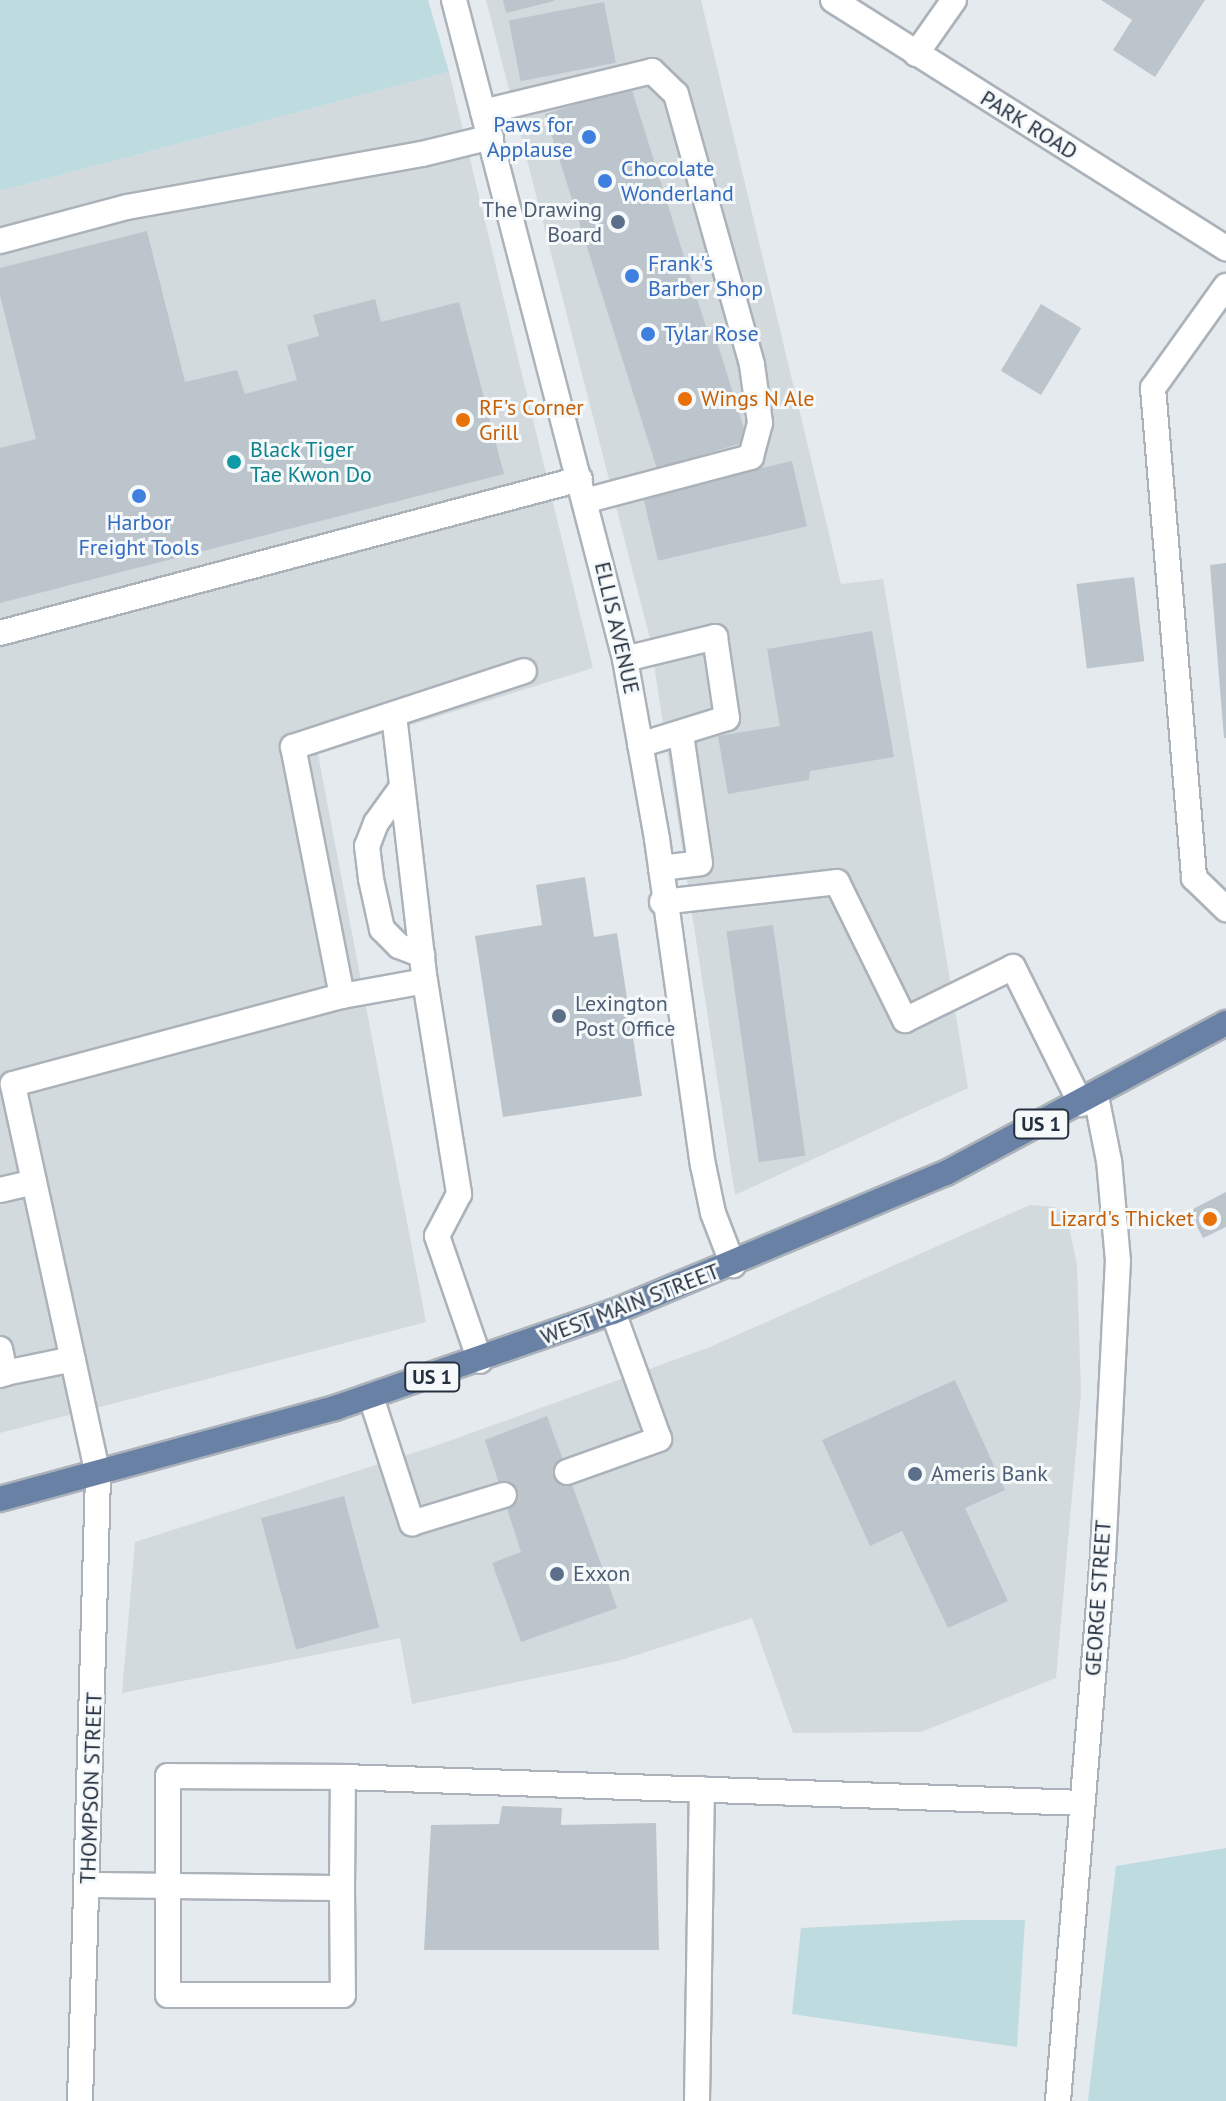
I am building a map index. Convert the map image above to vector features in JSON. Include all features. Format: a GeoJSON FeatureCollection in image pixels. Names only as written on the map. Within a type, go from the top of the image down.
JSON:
{"type":"FeatureCollection","features":[{"type":"Feature","properties":{"kind":"main road","name":"WEST MAIN STREET"},"geometry":{"type":"LineString","coordinates":[[0,1499],[98,1475],[371,1397],[613,1312],[733,1265],[946,1173],[1088,1100],[1226,1023]]}},
{"type":"Feature","properties":{"kind":"street","name":"ELLIS AVENUE"},"geometry":{"type":"LineString","coordinates":[[454,0],[625,659],[661,868],[703,1165],[713,1213],[733,1265]]}},
{"type":"Feature","properties":{"kind":"street","name":"PARK ROAD"},"geometry":{"type":"LineString","coordinates":[[833,0],[1226,248]]}},
{"type":"Feature","properties":{"kind":"street"},"geometry":{"type":"LineString","coordinates":[[916,54],[954,0]]}},
{"type":"Feature","properties":{"kind":"street"},"geometry":{"type":"LineString","coordinates":[[0,633],[583,490],[751,457],[760,423],[752,365],[676,94],[652,71],[483,112]]}},
{"type":"Feature","properties":{"kind":"street"},"geometry":{"type":"LineString","coordinates":[[0,241],[127,207],[422,154],[491,137]]}},
{"type":"Feature","properties":{"kind":"street"},"geometry":{"type":"LineString","coordinates":[[1226,286],[1153,388],[1194,878],[1226,909]]}},
{"type":"Feature","properties":{"kind":"street"},"geometry":{"type":"LineString","coordinates":[[625,659],[715,637],[727,718],[681,735],[640,745]]}},
{"type":"Feature","properties":{"kind":"street"},"geometry":{"type":"LineString","coordinates":[[342,996],[293,747],[524,671]]}},
{"type":"Feature","properties":{"kind":"street"},"geometry":{"type":"LineString","coordinates":[[394,715],[425,981],[459,1194],[437,1236],[480,1361]]}},
{"type":"Feature","properties":{"kind":"street"},"geometry":{"type":"LineString","coordinates":[[661,868],[700,863],[681,735]]}},
{"type":"Feature","properties":{"kind":"street"},"geometry":{"type":"LineString","coordinates":[[402,787],[376,823],[367,846],[382,929],[399,946],[422,955]]}},
{"type":"Feature","properties":{"kind":"street","name":"GEORGE STREET"},"geometry":{"type":"LineString","coordinates":[[664,902],[837,882],[905,1020],[1013,967],[1088,1100],[1111,1174],[1118,1261],[1103,1556],[1058,2101]]}},
{"type":"Feature","properties":{"kind":"street"},"geometry":{"type":"LineString","coordinates":[[7,1086],[342,996],[425,981]]}},
{"type":"Feature","properties":{"kind":"street","name":"THOMPSON STREET"},"geometry":{"type":"LineString","coordinates":[[7,1086],[34,1182],[98,1475],[80,2101]]}},
{"type":"Feature","properties":{"kind":"street"},"geometry":{"type":"LineString","coordinates":[[0,1190],[34,1182]]}},
{"type":"Feature","properties":{"kind":"street"},"geometry":{"type":"LineString","coordinates":[[567,1472],[659,1439],[613,1312]]}},
{"type":"Feature","properties":{"kind":"street"},"geometry":{"type":"LineString","coordinates":[[0,1349],[3,1374],[73,1359]]}},
{"type":"Feature","properties":{"kind":"street"},"geometry":{"type":"LineString","coordinates":[[371,1397],[412,1523],[504,1495]]}},
{"type":"Feature","properties":{"kind":"street"},"geometry":{"type":"LineString","coordinates":[[343,1777],[343,1995],[168,1995],[165,1886],[168,1776],[343,1777],[1082,1803]]}},
{"type":"Feature","properties":{"kind":"street"},"geometry":{"type":"LineString","coordinates":[[697,2101],[702,1789]]}},
{"type":"Feature","properties":{"kind":"street"},"geometry":{"type":"LineString","coordinates":[[87,1885],[342,1888]]}},
{"type":"Feature","properties":{"kind":"shaded area"},"geometry":{"type":"Polygon","coordinates":[[[0,0],[428,0],[449,72],[0,191],[0,0]]]}},
{"type":"Feature","properties":{"kind":"shaded area"},"geometry":{"type":"Polygon","coordinates":[[[486,0],[701,0],[841,584],[883,579],[968,1088],[735,1195],[650,639],[486,0]]]}},
{"type":"Feature","properties":{"kind":"shaded area"},"geometry":{"type":"Polygon","coordinates":[[[449,72],[593,668],[318,754],[426,1322],[0,1433],[0,191],[449,72]]]}},
{"type":"Feature","properties":{"kind":"shaded area"},"geometry":{"type":"Polygon","coordinates":[[[1030,1205],[1055,1207],[1068,1223],[1077,1264],[1081,1394],[1056,1678],[921,1732],[793,1733],[752,1618],[618,1661],[412,1704],[400,1638],[122,1693],[135,1542],[432,1447],[710,1347],[1030,1205]]]}},
{"type":"Feature","properties":{"kind":"shaded area"},"geometry":{"type":"Polygon","coordinates":[[[1226,1848],[1226,2101],[1088,2101],[1116,1866],[1226,1848]]]}},
{"type":"Feature","properties":{"kind":"shaded area"},"geometry":{"type":"Polygon","coordinates":[[[1025,1920],[1017,2047],[792,2014],[801,1928],[1025,1920]]]}},
{"type":"Feature","properties":{"kind":"building"},"geometry":{"type":"Polygon","coordinates":[[[503,0],[554,0],[554,1],[506,13],[503,0]]]}},
{"type":"Feature","properties":{"kind":"building"},"geometry":{"type":"Polygon","coordinates":[[[1101,0],[1205,0],[1155,77],[1113,50],[1132,20],[1101,0]]]}},
{"type":"Feature","properties":{"kind":"building"},"geometry":{"type":"Polygon","coordinates":[[[604,2],[616,63],[521,81],[509,21],[604,2]]]}},
{"type":"Feature","properties":{"kind":"building"},"geometry":{"type":"Polygon","coordinates":[[[631,87],[707,330],[713,329],[748,441],[657,469],[545,114],[631,87]]]}},
{"type":"Feature","properties":{"kind":"building"},"geometry":{"type":"Polygon","coordinates":[[[147,231],[185,382],[237,370],[245,394],[297,380],[287,345],[319,336],[313,315],[375,299],[381,322],[459,302],[504,474],[0,603],[0,448],[36,439],[0,295],[0,268],[147,231]]]}},
{"type":"Feature","properties":{"kind":"building"},"geometry":{"type":"Polygon","coordinates":[[[1041,304],[1081,328],[1041,395],[1001,371],[1041,304]]]}},
{"type":"Feature","properties":{"kind":"building"},"geometry":{"type":"Polygon","coordinates":[[[792,461],[807,526],[658,561],[643,495],[792,461]]]}},
{"type":"Feature","properties":{"kind":"building"},"geometry":{"type":"Polygon","coordinates":[[[1226,563],[1226,738],[1224,738],[1210,565],[1226,563]]]}},
{"type":"Feature","properties":{"kind":"building"},"geometry":{"type":"Polygon","coordinates":[[[1134,577],[1144,661],[1087,668],[1076,584],[1134,577]]]}},
{"type":"Feature","properties":{"kind":"building"},"geometry":{"type":"Polygon","coordinates":[[[872,631],[894,757],[810,771],[809,780],[728,794],[718,736],[780,726],[767,649],[872,631]]]}},
{"type":"Feature","properties":{"kind":"building","name":"Lexington Post Office"},"geometry":{"type":"Polygon","coordinates":[[[585,877],[594,937],[617,933],[642,1096],[503,1117],[475,936],[542,925],[536,885],[585,877]]]}},
{"type":"Feature","properties":{"kind":"building"},"geometry":{"type":"Polygon","coordinates":[[[773,925],[805,1156],[759,1162],[726,932],[773,925]]]}},
{"type":"Feature","properties":{"kind":"building","name":"Lizard's Thicket"},"geometry":{"type":"Polygon","coordinates":[[[1226,1192],[1226,1227],[1203,1238],[1189,1211],[1226,1192]]]}},
{"type":"Feature","properties":{"kind":"building"},"geometry":{"type":"Polygon","coordinates":[[[955,1380],[1005,1490],[965,1508],[1008,1601],[948,1628],[902,1531],[870,1546],[822,1440],[955,1380]]]}},
{"type":"Feature","properties":{"kind":"building"},"geometry":{"type":"Polygon","coordinates":[[[547,1416],[617,1608],[521,1642],[492,1563],[521,1552],[485,1440],[547,1416]]]}},
{"type":"Feature","properties":{"kind":"building"},"geometry":{"type":"Polygon","coordinates":[[[344,1496],[379,1627],[296,1650],[261,1518],[344,1496]]]}},
{"type":"Feature","properties":{"kind":"building"},"geometry":{"type":"Polygon","coordinates":[[[502,1806],[562,1808],[561,1825],[656,1823],[659,1950],[424,1950],[431,1825],[499,1824],[502,1806]]]}},
{"type":"Feature","properties":{"kind":"tunnel"},"geometry":{"type":"LineString","coordinates":[[504,1495],[567,1472]]}},
{"type":"Feature","properties":{"kind":"place","name":"Paws for Applause"},"geometry":{"type":"Point","coordinates":[589,137]}},
{"type":"Feature","properties":{"kind":"place","name":"Chocolate Wonderland"},"geometry":{"type":"Point","coordinates":[605,181]}},
{"type":"Feature","properties":{"kind":"place","name":"The Drawing Board"},"geometry":{"type":"Point","coordinates":[618,222]}},
{"type":"Feature","properties":{"kind":"place","name":"Frank's Barber Shop"},"geometry":{"type":"Point","coordinates":[632,276]}},
{"type":"Feature","properties":{"kind":"place","name":"Tylar Rose"},"geometry":{"type":"Point","coordinates":[648,334]}},
{"type":"Feature","properties":{"kind":"place","name":"Wings N Ale"},"geometry":{"type":"Point","coordinates":[685,399]}},
{"type":"Feature","properties":{"kind":"place","name":"RF's Corner Grill"},"geometry":{"type":"Point","coordinates":[463,420]}},
{"type":"Feature","properties":{"kind":"place","name":"Black Tiger Tae Kwon Do"},"geometry":{"type":"Point","coordinates":[234,462]}},
{"type":"Feature","properties":{"kind":"place","name":"Harbor Freight Tools"},"geometry":{"type":"Point","coordinates":[139,496]}},
{"type":"Feature","properties":{"kind":"place","name":"Lexington Post Office"},"geometry":{"type":"Point","coordinates":[559,1016]}},
{"type":"Feature","properties":{"kind":"place","name":"Lizard's Thicket"},"geometry":{"type":"Point","coordinates":[1210,1219]}},
{"type":"Feature","properties":{"kind":"place","name":"Ameris Bank"},"geometry":{"type":"Point","coordinates":[915,1474]}},
{"type":"Feature","properties":{"kind":"place","name":"Exxon"},"geometry":{"type":"Point","coordinates":[557,1574]}}]}
